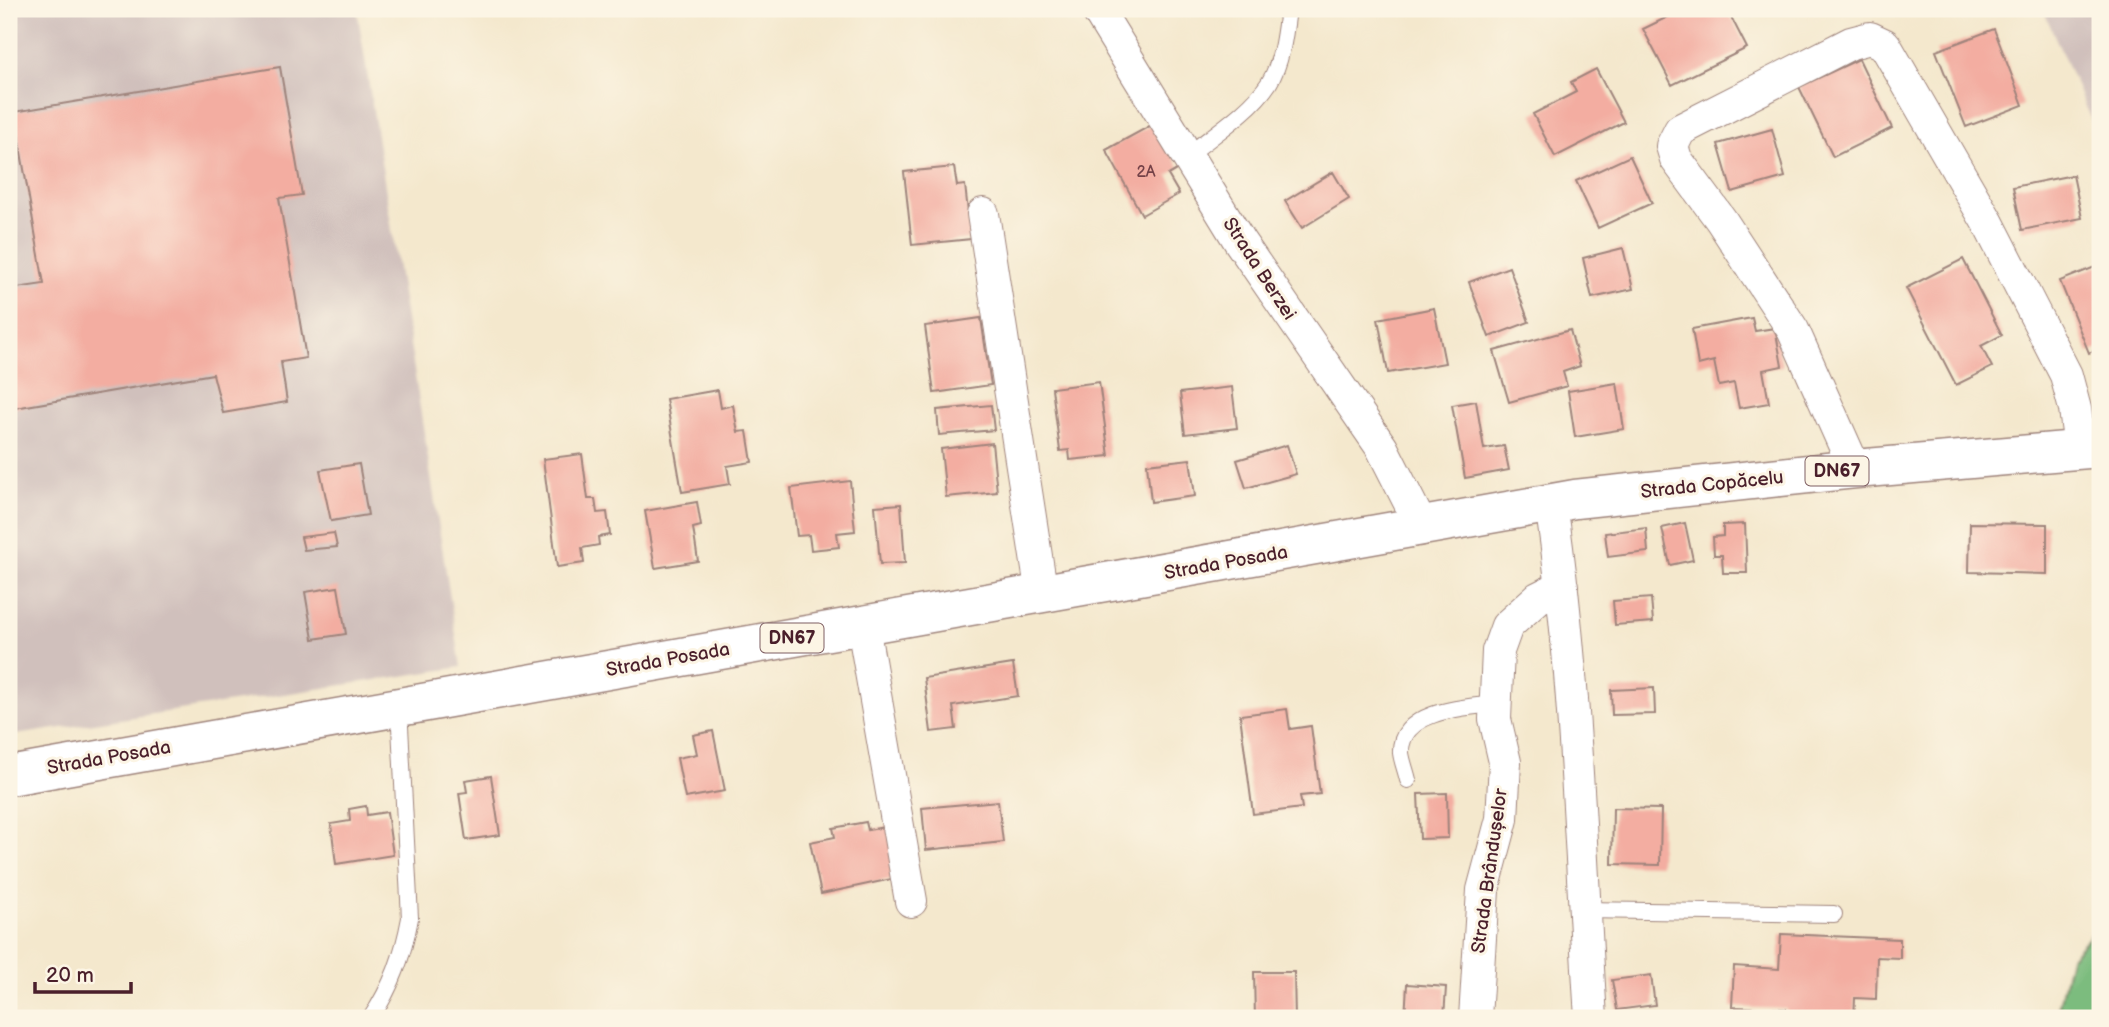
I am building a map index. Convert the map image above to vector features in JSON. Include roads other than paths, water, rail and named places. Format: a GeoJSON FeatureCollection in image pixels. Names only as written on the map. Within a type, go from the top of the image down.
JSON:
{"type":"FeatureCollection","features":[{"type":"Feature","properties":{"kind":"main road","name":"Strada Copăcelu"},"geometry":{"type":"LineString","coordinates":[[1563,501],[1854,469],[2090,449]]}},
{"type":"Feature","properties":{"kind":"main road","name":"Strada Posada"},"geometry":{"type":"LineString","coordinates":[[9,776],[1563,501]]}},
{"type":"Feature","properties":{"kind":"street","name":"Strada Berzei"},"geometry":{"type":"LineString","coordinates":[[1097,9],[1282,307],[1348,395],[1382,448],[1422,527]]}},
{"type":"Feature","properties":{"kind":"street"},"geometry":{"type":"LineString","coordinates":[[1854,469],[1793,330],[1721,220],[1676,159],[1672,146],[1680,130],[1851,43],[1870,38],[1885,45],[1988,223],[2066,374],[2090,449]]}},
{"type":"Feature","properties":{"kind":"street"},"geometry":{"type":"LineString","coordinates":[[983,214],[1042,595]]}},
{"type":"Feature","properties":{"kind":"street"},"geometry":{"type":"LineString","coordinates":[[1563,501],[1562,586],[1591,1018]]}},
{"type":"Feature","properties":{"kind":"street","name":"Strada Brândușelor"},"geometry":{"type":"LineString","coordinates":[[1475,1018],[1483,890],[1502,819],[1504,762],[1496,704],[1498,651],[1507,626],[1538,598],[1562,586]]}},
{"type":"Feature","properties":{"kind":"street"},"geometry":{"type":"LineString","coordinates":[[863,626],[911,901]]}},
{"type":"Feature","properties":{"kind":"lane"},"geometry":{"type":"LineString","coordinates":[[1187,156],[1237,116],[1269,82],[1282,50],[1288,9]]}},
{"type":"Feature","properties":{"kind":"lane"},"geometry":{"type":"LineString","coordinates":[[1408,780],[1401,751],[1406,732],[1426,717],[1448,709],[1496,704]]}},
{"type":"Feature","properties":{"kind":"lane"},"geometry":{"type":"LineString","coordinates":[[371,1018],[390,989],[404,948],[410,918],[399,706]]}},
{"type":"Feature","properties":{"kind":"lane"},"geometry":{"type":"LineString","coordinates":[[1584,911],[1833,914]]}}]}
